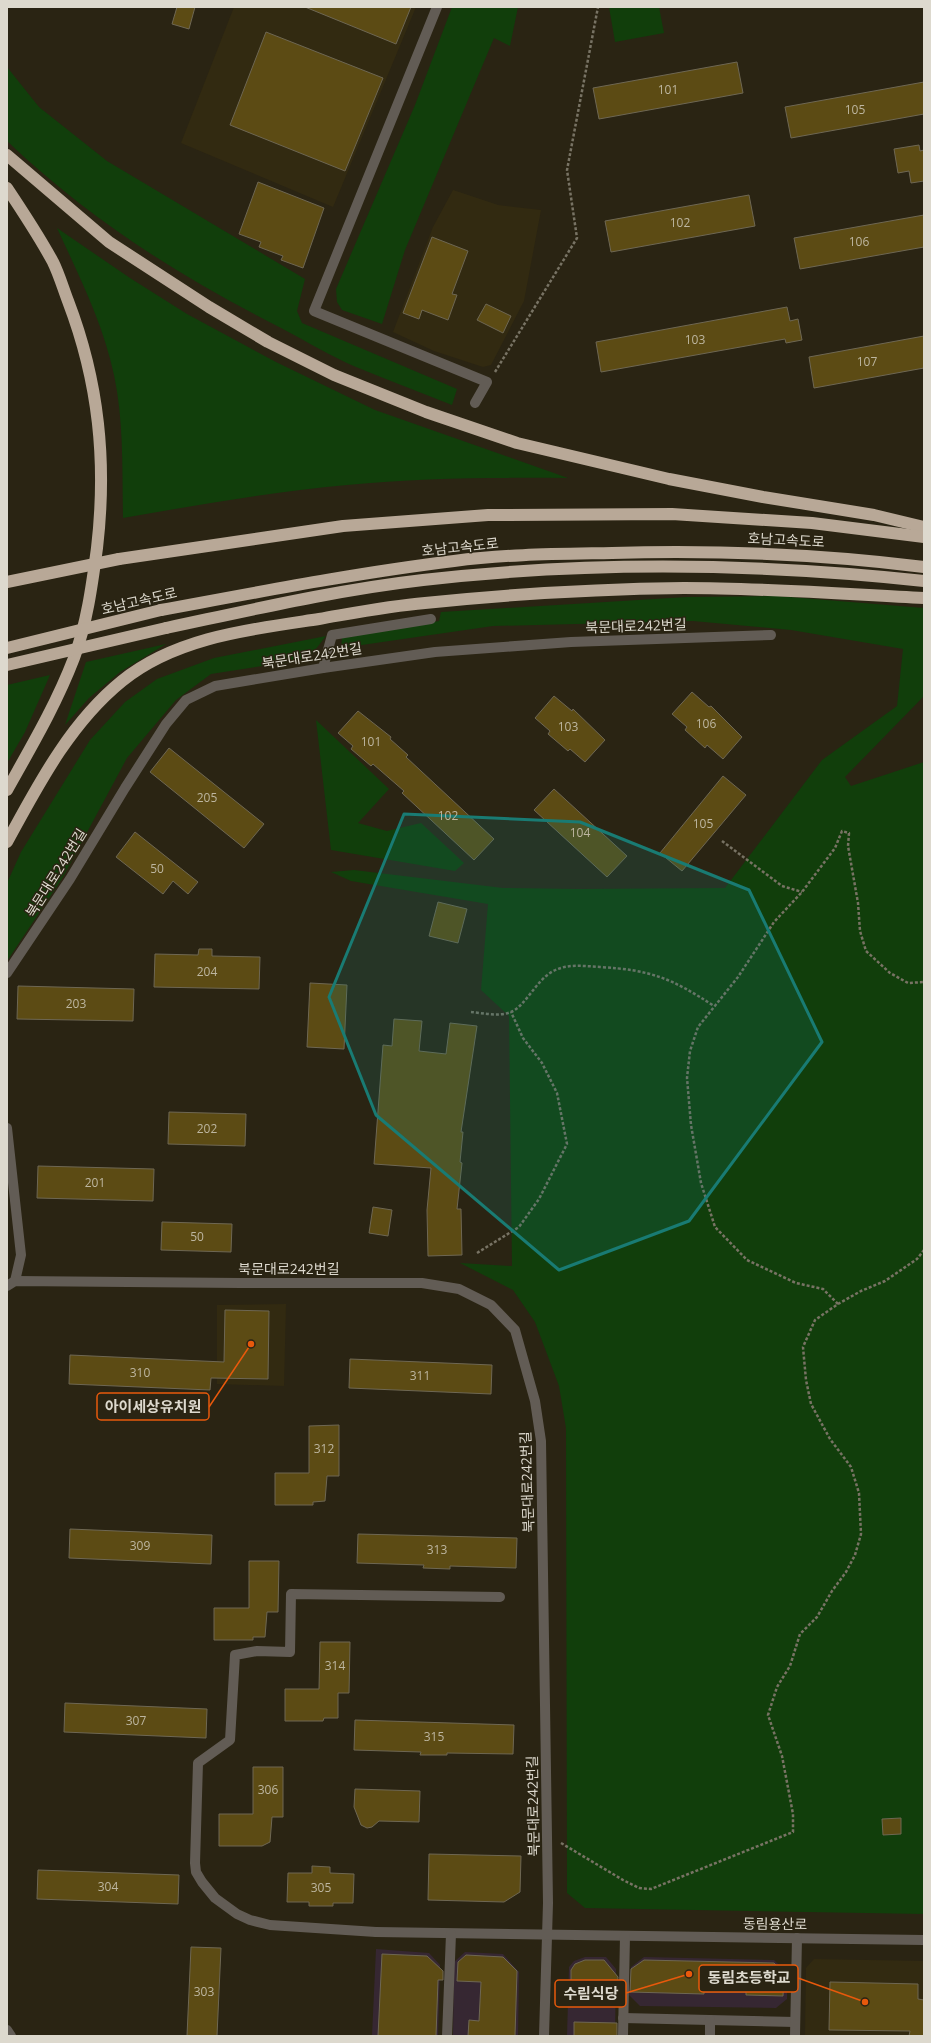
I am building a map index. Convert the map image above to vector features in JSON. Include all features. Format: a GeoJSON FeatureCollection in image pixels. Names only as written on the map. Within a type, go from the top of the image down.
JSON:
{"type":"FeatureCollection","features":[{"type":"Feature","properties":{"kind":"highway"},"geometry":{"type":"LineString","coordinates":[[7,155],[109,242],[209,308],[268,342],[334,375],[398,401],[517,443],[639,472],[763,497],[874,515],[924,527]]}},
{"type":"Feature","properties":{"kind":"highway"},"geometry":{"type":"LineString","coordinates":[[7,188],[53,263],[78,327],[91,374],[102,462],[101,511],[92,587],[74,656],[62,688],[45,724],[7,790]]}},
{"type":"Feature","properties":{"kind":"highway","name":"호남고속도로"},"geometry":{"type":"LineString","coordinates":[[7,582],[119,559],[343,526],[488,515],[672,514],[812,523],[924,537]]}},
{"type":"Feature","properties":{"kind":"highway","name":"호남고속도로"},"geometry":{"type":"LineString","coordinates":[[7,648],[161,610],[301,584],[456,561],[558,554],[670,551],[776,553],[872,560],[924,567]]}},
{"type":"Feature","properties":{"kind":"highway"},"geometry":{"type":"LineString","coordinates":[[7,665],[166,628],[301,599],[421,580],[513,571],[620,566],[714,566],[878,576],[924,581]]}},
{"type":"Feature","properties":{"kind":"highway"},"geometry":{"type":"LineString","coordinates":[[7,842],[41,780],[90,710],[123,680],[169,652],[208,639],[283,625],[423,603],[558,593],[684,588],[778,590],[924,598]]}},
{"type":"Feature","properties":{"kind":"street"},"geometry":{"type":"LineString","coordinates":[[437,7],[314,311],[487,382],[475,403]]}},
{"type":"Feature","properties":{"kind":"street"},"geometry":{"type":"LineString","coordinates":[[323,668],[332,635],[431,619]]}},
{"type":"Feature","properties":{"kind":"street","name":"북문대로242번길"},"geometry":{"type":"LineString","coordinates":[[7,973],[70,880],[125,788],[166,724],[186,700],[215,686],[323,668],[451,651],[571,642],[771,635]]}},
{"type":"Feature","properties":{"kind":"street","name":"북문대로242번길"},"geometry":{"type":"LineString","coordinates":[[7,1128],[21,1255],[11,1284],[422,1282],[459,1289],[491,1306],[515,1330],[535,1401],[541,1441],[548,1903],[544,2036]]}},
{"type":"Feature","properties":{"kind":"street"},"geometry":{"type":"LineString","coordinates":[[500,1597],[291,1594],[290,1652],[257,1651],[236,1655],[230,1740],[198,1763],[194,1852],[196,1872],[215,1898],[237,1914],[250,1920],[270,1925],[376,1932],[546,1935]]}},
{"type":"Feature","properties":{"kind":"street"},"geometry":{"type":"LineString","coordinates":[[447,2036],[451,1934]]}},
{"type":"Feature","properties":{"kind":"street","name":"동림용산로"},"geometry":{"type":"LineString","coordinates":[[546,1935],[924,1940]]}},
{"type":"Feature","properties":{"kind":"street"},"geometry":{"type":"LineString","coordinates":[[623,2036],[625,1936]]}},
{"type":"Feature","properties":{"kind":"street"},"geometry":{"type":"LineString","coordinates":[[795,2036],[797,1938]]}},
{"type":"Feature","properties":{"kind":"street"},"geometry":{"type":"LineString","coordinates":[[623,2018],[795,2022]]}},
{"type":"Feature","properties":{"kind":"street"},"geometry":{"type":"LineString","coordinates":[[710,2020],[710,2036]]}},
{"type":"Feature","properties":{"kind":"street"},"geometry":{"type":"LineString","coordinates":[[7,2030],[11,2036]]}},
{"type":"Feature","properties":{"kind":"path"},"geometry":{"type":"LineString","coordinates":[[487,382],[500,366],[577,238],[567,170],[598,7]]}},
{"type":"Feature","properties":{"kind":"path"},"geometry":{"type":"LineString","coordinates":[[838,1304],[823,1288],[796,1283],[747,1260],[715,1227],[701,1182],[691,1125],[687,1078],[690,1051],[698,1027],[738,977],[774,922],[802,892],[835,848],[842,831],[848,833],[848,846],[858,903],[860,931],[866,951],[890,973],[908,983],[924,982]]}},
{"type":"Feature","properties":{"kind":"path"},"geometry":{"type":"LineString","coordinates":[[722,841],[782,886],[802,892]]}},
{"type":"Feature","properties":{"kind":"path"},"geometry":{"type":"LineString","coordinates":[[471,1012],[497,1014],[511,1012],[522,1003],[535,986],[550,973],[577,964],[622,968],[659,976],[684,986],[714,1006]]}},
{"type":"Feature","properties":{"kind":"path"},"geometry":{"type":"LineString","coordinates":[[477,1253],[519,1226],[538,1199],[567,1144],[557,1093],[542,1063],[523,1038],[511,1012]]}},
{"type":"Feature","properties":{"kind":"path"},"geometry":{"type":"LineString","coordinates":[[547,1838],[565,1844],[623,1880],[639,1888],[650,1889],[793,1832],[793,1814],[782,1756],[768,1715],[777,1687],[790,1666],[800,1634],[817,1617],[832,1591],[846,1572],[855,1555],[861,1534],[859,1493],[851,1467],[830,1439],[811,1404],[806,1380],[803,1347],[816,1320],[838,1304],[861,1291],[885,1281],[917,1259],[924,1250]]}},
{"type":"Feature","properties":{"kind":"highlighted area"},"geometry":{"type":"Polygon","coordinates":[[[404,814],[580,822],[749,890],[822,1042],[689,1221],[559,1270],[376,1115],[329,997],[404,814]]]}},
{"type":"Feature","properties":{"kind":"shaded area"},"geometry":{"type":"Polygon","coordinates":[[[234,7],[416,7],[333,207],[181,143],[234,7]]]}},
{"type":"Feature","properties":{"kind":"shaded area"},"geometry":{"type":"Polygon","coordinates":[[[453,190],[498,205],[541,210],[524,301],[491,365],[483,367],[434,351],[393,332],[433,227],[453,190]]]}},
{"type":"Feature","properties":{"kind":"shaded area"},"geometry":{"type":"Polygon","coordinates":[[[286,1304],[284,1386],[217,1384],[217,1305],[286,1304]]]}},
{"type":"Feature","properties":{"kind":"shaded area"},"geometry":{"type":"Polygon","coordinates":[[[376,1949],[429,1953],[440,1965],[438,2036],[372,2036],[376,1949]]]}},
{"type":"Feature","properties":{"kind":"shaded area"},"geometry":{"type":"Polygon","coordinates":[[[465,1952],[503,1954],[519,1972],[518,2036],[453,2036],[454,1962],[465,1952]]]}},
{"type":"Feature","properties":{"kind":"shaded area"},"geometry":{"type":"Polygon","coordinates":[[[585,1957],[606,1957],[616,1969],[615,2036],[567,2036],[569,1967],[574,1961],[585,1957]]]}},
{"type":"Feature","properties":{"kind":"shaded area"},"geometry":{"type":"Polygon","coordinates":[[[644,1957],[774,1960],[787,1973],[787,1999],[776,2008],[640,2006],[629,1995],[631,1967],[644,1957]]]}},
{"type":"Feature","properties":{"kind":"shaded area"},"geometry":{"type":"Polygon","coordinates":[[[814,1959],[924,1961],[924,2036],[805,2036],[806,1968],[814,1959]]]}},
{"type":"Feature","properties":{"kind":"green space"},"geometry":{"type":"Polygon","coordinates":[[[452,7],[518,7],[510,46],[494,38],[405,250],[382,324],[342,310],[337,302],[336,289],[415,105],[452,7]]]}},
{"type":"Feature","properties":{"kind":"green space"},"geometry":{"type":"Polygon","coordinates":[[[609,7],[659,7],[664,33],[615,42],[609,7]]]}},
{"type":"Feature","properties":{"kind":"green space"},"geometry":{"type":"Polygon","coordinates":[[[7,67],[39,107],[107,161],[305,279],[297,311],[302,323],[457,389],[452,405],[346,363],[244,309],[137,245],[70,196],[7,141],[7,67]]]}},
{"type":"Feature","properties":{"kind":"green space"},"geometry":{"type":"Polygon","coordinates":[[[57,228],[130,278],[187,314],[276,362],[375,410],[568,478],[458,478],[347,485],[263,495],[123,518],[121,428],[114,375],[104,337],[97,318],[57,228]]]}},
{"type":"Feature","properties":{"kind":"green space"},"geometry":{"type":"Polygon","coordinates":[[[777,596],[924,608],[924,696],[845,777],[851,786],[924,762],[924,1914],[585,1908],[567,1893],[566,1428],[559,1386],[535,1322],[513,1290],[460,1263],[512,1266],[509,1016],[481,990],[488,904],[351,881],[331,872],[354,870],[503,888],[725,888],[822,760],[897,706],[903,649],[791,630],[693,621],[493,626],[341,648],[342,638],[439,621],[441,612],[687,597],[777,596]]]}},
{"type":"Feature","properties":{"kind":"green space"},"geometry":{"type":"Polygon","coordinates":[[[326,636],[308,659],[211,674],[176,700],[127,758],[63,877],[7,961],[7,883],[21,852],[90,740],[125,702],[157,679],[214,658],[326,636]]]}},
{"type":"Feature","properties":{"kind":"green space"},"geometry":{"type":"Polygon","coordinates":[[[166,644],[120,672],[89,698],[65,725],[86,662],[166,644]]]}},
{"type":"Feature","properties":{"kind":"green space"},"geometry":{"type":"Polygon","coordinates":[[[50,675],[25,732],[7,763],[7,685],[50,675]]]}},
{"type":"Feature","properties":{"kind":"green space"},"geometry":{"type":"Polygon","coordinates":[[[316,720],[389,789],[358,823],[387,831],[421,823],[464,863],[455,871],[331,850],[316,720]]]}},
{"type":"Feature","properties":{"kind":"building"},"geometry":{"type":"Polygon","coordinates":[[[177,7],[195,7],[189,29],[172,24],[177,7]]]}},
{"type":"Feature","properties":{"kind":"building"},"geometry":{"type":"Polygon","coordinates":[[[305,7],[411,7],[396,44],[305,7]]]}},
{"type":"Feature","properties":{"kind":"building"},"geometry":{"type":"Polygon","coordinates":[[[266,32],[383,78],[345,171],[230,125],[266,32]]]}},
{"type":"Feature","properties":{"kind":"building"},"geometry":{"type":"Polygon","coordinates":[[[737,62],[743,93],[599,119],[593,88],[737,62]]]}},
{"type":"Feature","properties":{"kind":"building"},"geometry":{"type":"Polygon","coordinates":[[[924,82],[924,114],[791,138],[785,107],[924,82]]]}},
{"type":"Feature","properties":{"kind":"building"},"geometry":{"type":"Polygon","coordinates":[[[919,145],[920,151],[924,150],[924,181],[911,183],[909,171],[898,173],[894,149],[919,145]]]}},
{"type":"Feature","properties":{"kind":"building"},"geometry":{"type":"Polygon","coordinates":[[[258,182],[324,208],[303,268],[281,260],[283,256],[259,247],[261,242],[239,234],[258,182]]]}},
{"type":"Feature","properties":{"kind":"building"},"geometry":{"type":"Polygon","coordinates":[[[749,195],[755,226],[611,252],[605,221],[749,195]]]}},
{"type":"Feature","properties":{"kind":"building"},"geometry":{"type":"Polygon","coordinates":[[[924,215],[924,247],[800,269],[794,238],[924,215]]]}},
{"type":"Feature","properties":{"kind":"building"},"geometry":{"type":"Polygon","coordinates":[[[432,237],[468,251],[452,294],[457,295],[448,320],[422,310],[419,319],[403,313],[432,237]]]}},
{"type":"Feature","properties":{"kind":"building"},"geometry":{"type":"Polygon","coordinates":[[[486,304],[511,316],[503,333],[477,320],[486,304]]]}},
{"type":"Feature","properties":{"kind":"building"},"geometry":{"type":"Polygon","coordinates":[[[787,307],[790,321],[798,319],[802,340],[786,343],[785,339],[601,372],[596,342],[787,307]]]}},
{"type":"Feature","properties":{"kind":"building"},"geometry":{"type":"Polygon","coordinates":[[[924,336],[924,368],[814,388],[809,357],[924,336]]]}},
{"type":"Feature","properties":{"kind":"building"},"geometry":{"type":"Polygon","coordinates":[[[692,692],[709,707],[711,706],[742,737],[723,759],[707,745],[705,748],[685,730],[687,727],[672,714],[692,692]]]}},
{"type":"Feature","properties":{"kind":"building"},"geometry":{"type":"Polygon","coordinates":[[[554,696],[572,711],[573,709],[605,740],[585,762],[570,749],[568,751],[548,734],[550,731],[535,718],[554,696]]]}},
{"type":"Feature","properties":{"kind":"building"},"geometry":{"type":"Polygon","coordinates":[[[358,711],[391,737],[390,739],[408,755],[406,757],[494,839],[474,860],[402,793],[404,791],[373,764],[371,766],[351,749],[353,746],[338,733],[358,711]]]}},
{"type":"Feature","properties":{"kind":"building"},"geometry":{"type":"Polygon","coordinates":[[[169,748],[264,824],[244,848],[150,772],[169,748]]]}},
{"type":"Feature","properties":{"kind":"building"},"geometry":{"type":"Polygon","coordinates":[[[723,776],[746,795],[682,871],[660,853],[723,776]]]}},
{"type":"Feature","properties":{"kind":"building"},"geometry":{"type":"Polygon","coordinates":[[[554,789],[627,856],[607,877],[534,810],[554,789]]]}},
{"type":"Feature","properties":{"kind":"building"},"geometry":{"type":"Polygon","coordinates":[[[135,832],[198,882],[188,894],[173,881],[163,894],[116,857],[135,832]]]}},
{"type":"Feature","properties":{"kind":"building"},"geometry":{"type":"Polygon","coordinates":[[[438,902],[467,909],[458,943],[429,936],[438,902]]]}},
{"type":"Feature","properties":{"kind":"building"},"geometry":{"type":"Polygon","coordinates":[[[199,949],[212,949],[212,956],[260,957],[259,989],[154,987],[155,954],[198,955],[199,949]]]}},
{"type":"Feature","properties":{"kind":"building"},"geometry":{"type":"Polygon","coordinates":[[[310,983],[347,985],[344,1049],[307,1047],[310,983]]]}},
{"type":"Feature","properties":{"kind":"building"},"geometry":{"type":"Polygon","coordinates":[[[18,986],[134,989],[133,1021],[17,1019],[18,986]]]}},
{"type":"Feature","properties":{"kind":"building"},"geometry":{"type":"Polygon","coordinates":[[[394,1019],[422,1021],[419,1051],[446,1054],[450,1023],[477,1026],[461,1132],[463,1132],[460,1162],[462,1163],[457,1209],[461,1209],[462,1255],[428,1256],[427,1210],[431,1168],[374,1164],[383,1045],[392,1046],[394,1019]]]}},
{"type":"Feature","properties":{"kind":"building"},"geometry":{"type":"Polygon","coordinates":[[[169,1112],[246,1114],[245,1146],[168,1144],[169,1112]]]}},
{"type":"Feature","properties":{"kind":"building"},"geometry":{"type":"Polygon","coordinates":[[[38,1166],[154,1169],[153,1201],[37,1198],[38,1166]]]}},
{"type":"Feature","properties":{"kind":"building"},"geometry":{"type":"Polygon","coordinates":[[[373,1207],[392,1210],[388,1236],[369,1233],[373,1207]]]}},
{"type":"Feature","properties":{"kind":"building"},"geometry":{"type":"Polygon","coordinates":[[[162,1222],[232,1224],[231,1252],[161,1250],[162,1222]]]}},
{"type":"Feature","properties":{"kind":"building"},"geometry":{"type":"Polygon","coordinates":[[[225,1310],[269,1311],[268,1379],[211,1378],[210,1390],[69,1384],[70,1355],[224,1362],[225,1310]]]}},
{"type":"Feature","properties":{"kind":"building"},"geometry":{"type":"Polygon","coordinates":[[[350,1359],[492,1365],[491,1394],[349,1388],[350,1359]]]}},
{"type":"Feature","properties":{"kind":"building"},"geometry":{"type":"Polygon","coordinates":[[[339,1425],[339,1476],[327,1476],[325,1501],[313,1502],[313,1505],[275,1505],[275,1473],[309,1473],[309,1426],[339,1425]]]}},
{"type":"Feature","properties":{"kind":"building"},"geometry":{"type":"Polygon","coordinates":[[[70,1529],[212,1535],[211,1564],[69,1558],[70,1529]]]}},
{"type":"Feature","properties":{"kind":"building"},"geometry":{"type":"Polygon","coordinates":[[[358,1534],[517,1538],[516,1568],[450,1566],[450,1569],[423,1568],[424,1565],[357,1563],[358,1534]]]}},
{"type":"Feature","properties":{"kind":"building"},"geometry":{"type":"Polygon","coordinates":[[[249,1561],[279,1561],[278,1612],[267,1612],[265,1637],[253,1637],[253,1640],[214,1640],[214,1608],[249,1608],[249,1561]]]}},
{"type":"Feature","properties":{"kind":"building"},"geometry":{"type":"Polygon","coordinates":[[[320,1642],[350,1642],[349,1693],[338,1693],[338,1718],[324,1718],[323,1721],[285,1721],[285,1689],[319,1689],[320,1642]]]}},
{"type":"Feature","properties":{"kind":"building"},"geometry":{"type":"Polygon","coordinates":[[[65,1703],[207,1709],[206,1738],[64,1732],[65,1703]]]}},
{"type":"Feature","properties":{"kind":"building"},"geometry":{"type":"Polygon","coordinates":[[[355,1720],[514,1725],[513,1754],[447,1753],[447,1755],[420,1755],[421,1752],[354,1750],[355,1720]]]}},
{"type":"Feature","properties":{"kind":"building"},"geometry":{"type":"Polygon","coordinates":[[[253,1767],[283,1767],[283,1817],[272,1817],[270,1842],[262,1846],[219,1846],[219,1814],[253,1814],[253,1767]]]}},
{"type":"Feature","properties":{"kind":"building"},"geometry":{"type":"Polygon","coordinates":[[[355,1789],[420,1791],[419,1822],[379,1821],[372,1827],[367,1828],[361,1825],[354,1807],[355,1789]]]}},
{"type":"Feature","properties":{"kind":"building"},"geometry":{"type":"Polygon","coordinates":[[[901,1818],[901,1834],[883,1835],[882,1819],[901,1818]]]}},
{"type":"Feature","properties":{"kind":"building"},"geometry":{"type":"Polygon","coordinates":[[[429,1854],[521,1856],[520,1892],[504,1902],[428,1900],[429,1854]]]}},
{"type":"Feature","properties":{"kind":"building"},"geometry":{"type":"Polygon","coordinates":[[[312,1866],[330,1867],[330,1873],[354,1874],[353,1903],[333,1903],[333,1906],[309,1906],[309,1902],[287,1902],[288,1873],[312,1873],[312,1866]]]}},
{"type":"Feature","properties":{"kind":"building"},"geometry":{"type":"Polygon","coordinates":[[[38,1870],[179,1875],[178,1904],[37,1899],[38,1870]]]}},
{"type":"Feature","properties":{"kind":"building"},"geometry":{"type":"Polygon","coordinates":[[[191,1947],[221,1948],[217,2036],[187,2036],[191,1947]]]}},
{"type":"Feature","properties":{"kind":"building"},"geometry":{"type":"Polygon","coordinates":[[[382,1954],[427,1956],[443,1971],[443,1980],[438,1980],[436,2036],[378,2036],[382,1954]]]}},
{"type":"Feature","properties":{"kind":"building"},"geometry":{"type":"Polygon","coordinates":[[[466,1955],[503,1957],[517,1971],[515,2036],[468,2036],[469,2020],[479,2021],[481,1982],[457,1981],[458,1962],[466,1955]]]}},
{"type":"Feature","properties":{"kind":"building"},"geometry":{"type":"Polygon","coordinates":[[[585,1960],[604,1960],[618,1977],[617,1992],[611,1992],[611,1996],[571,1995],[571,1970],[575,1964],[585,1960]]]}},
{"type":"Feature","properties":{"kind":"building"},"geometry":{"type":"Polygon","coordinates":[[[644,1960],[774,1963],[784,1974],[783,1996],[746,1995],[746,1992],[704,1992],[704,1994],[630,1992],[631,1969],[644,1960]]]}},
{"type":"Feature","properties":{"kind":"building"},"geometry":{"type":"Polygon","coordinates":[[[830,1982],[918,1984],[918,1999],[924,2000],[924,2036],[909,2036],[910,2031],[829,2030],[830,1982]]]}},
{"type":"Feature","properties":{"kind":"building"},"geometry":{"type":"Polygon","coordinates":[[[574,2022],[617,2023],[617,2036],[574,2036],[574,2022]]]}},
{"type":"Feature","properties":{"kind":"place","name":"아이세상유치원"},"geometry":{"type":"Point","coordinates":[251,1344]}},
{"type":"Feature","properties":{"kind":"place","name":"수림식당"},"geometry":{"type":"Point","coordinates":[689,1974]}},
{"type":"Feature","properties":{"kind":"place","name":"동림초등학교"},"geometry":{"type":"Point","coordinates":[865,2002]}}]}
